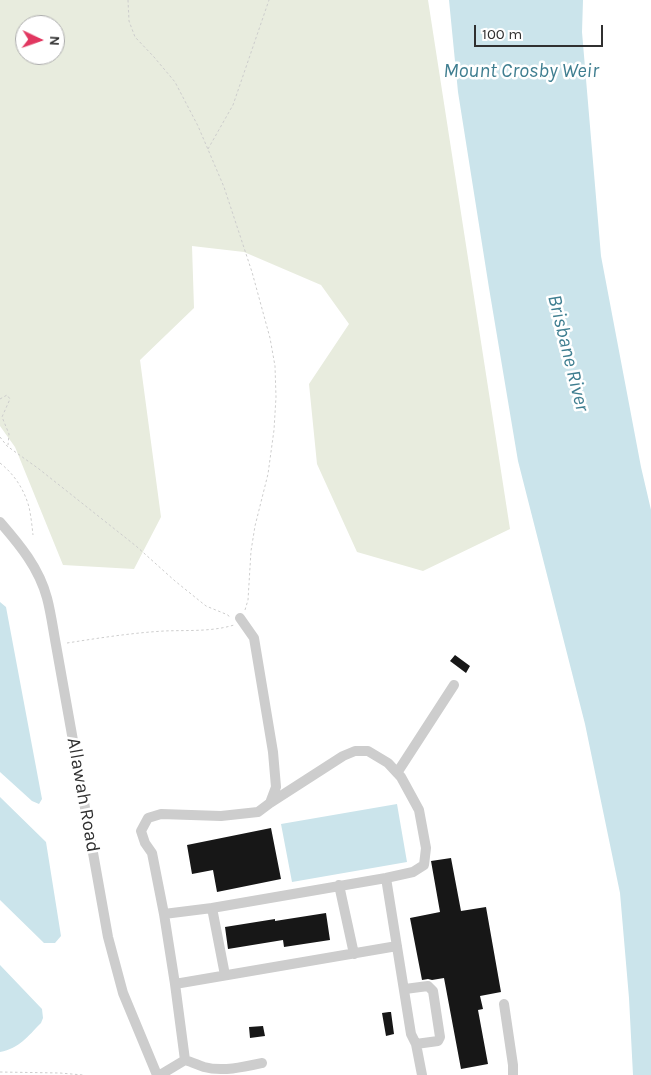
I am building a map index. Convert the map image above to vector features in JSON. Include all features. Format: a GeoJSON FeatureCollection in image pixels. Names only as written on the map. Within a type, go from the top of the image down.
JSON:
{"type":"FeatureCollection","features":[{"type":"Feature","properties":{"kind":"street","name":"Allawah Road"},"geometry":{"type":"LineString","coordinates":[[0,522],[20,545],[36,572],[46,597],[108,937],[124,993],[158,1075]]}},
{"type":"Feature","properties":{"kind":"street"},"geometry":{"type":"LineString","coordinates":[[240,618],[254,638],[273,752],[276,787],[270,803]]}},
{"type":"Feature","properties":{"kind":"street"},"geometry":{"type":"LineString","coordinates":[[397,773],[454,685]]}},
{"type":"Feature","properties":{"kind":"street"},"geometry":{"type":"LineString","coordinates":[[164,914],[212,908],[413,872],[424,865],[426,848],[420,810],[401,777],[388,763],[368,751],[355,751],[343,756],[258,812],[221,816],[161,814],[148,818],[141,831],[145,843],[152,853],[164,914],[186,1060]]}},
{"type":"Feature","properties":{"kind":"street"},"geometry":{"type":"LineString","coordinates":[[386,878],[412,1034],[416,1044],[422,1075]]}},
{"type":"Feature","properties":{"kind":"street"},"geometry":{"type":"LineString","coordinates":[[340,885],[354,954]]}},
{"type":"Feature","properties":{"kind":"street"},"geometry":{"type":"LineString","coordinates":[[212,908],[225,975]]}},
{"type":"Feature","properties":{"kind":"street"},"geometry":{"type":"LineString","coordinates":[[175,984],[397,946]]}},
{"type":"Feature","properties":{"kind":"street"},"geometry":{"type":"LineString","coordinates":[[405,989],[428,986],[433,991],[440,1037],[438,1040],[416,1044]]}},
{"type":"Feature","properties":{"kind":"street"},"geometry":{"type":"LineString","coordinates":[[504,1004],[513,1075]]}},
{"type":"Feature","properties":{"kind":"street"},"geometry":{"type":"LineString","coordinates":[[158,1075],[186,1060],[205,1067],[218,1069],[238,1068],[262,1063]]}},
{"type":"Feature","properties":{"kind":"path"},"geometry":{"type":"LineString","coordinates":[[128,0],[129,21],[135,37],[176,82],[198,126],[224,187],[252,272],[270,338],[275,366],[274,430],[268,474],[251,551],[248,600],[246,609],[240,618]]}},
{"type":"Feature","properties":{"kind":"path"},"geometry":{"type":"LineString","coordinates":[[208,149],[233,105],[269,0]]}},
{"type":"Feature","properties":{"kind":"path"},"geometry":{"type":"LineString","coordinates":[[0,399],[7,395],[10,399],[2,417],[9,434],[8,446]]}},
{"type":"Feature","properties":{"kind":"path"},"geometry":{"type":"LineString","coordinates":[[0,437],[8,446],[136,546],[206,606],[228,615],[234,625],[213,629],[163,631],[56,644]]}},
{"type":"Feature","properties":{"kind":"path"},"geometry":{"type":"LineString","coordinates":[[0,463],[10,471],[20,486],[29,506],[33,535]]}},
{"type":"Feature","properties":{"kind":"path"},"geometry":{"type":"LineString","coordinates":[[0,1072],[83,1075]]}},
{"type":"Feature","properties":{"kind":"shaded area"},"geometry":{"type":"Polygon","coordinates":[[[0,0],[428,0],[510,529],[423,571],[357,552],[317,464],[309,384],[349,324],[321,285],[244,252],[192,246],[194,308],[140,360],[161,517],[134,569],[63,565],[15,447],[0,426],[0,0]]]}},
{"type":"Feature","properties":{"kind":"water","name":"Mount Crosby Weir"},"geometry":{"type":"Polygon","coordinates":[[[449,0],[583,0],[582,32],[601,256],[641,467],[651,510],[651,1075],[633,1075],[620,893],[585,724],[518,461],[458,92],[449,0]]]}},
{"type":"Feature","properties":{"kind":"water"},"geometry":{"type":"Polygon","coordinates":[[[0,602],[6,607],[42,799],[39,804],[32,801],[0,772],[0,602]]]}},
{"type":"Feature","properties":{"kind":"water"},"geometry":{"type":"Polygon","coordinates":[[[0,797],[46,842],[61,936],[55,943],[44,943],[0,900],[0,797]]]}},
{"type":"Feature","properties":{"kind":"water"},"geometry":{"type":"Polygon","coordinates":[[[397,804],[407,862],[292,882],[281,824],[397,804]]]}},
{"type":"Feature","properties":{"kind":"water"},"geometry":{"type":"Polygon","coordinates":[[[0,965],[42,1009],[43,1018],[41,1023],[23,1041],[13,1048],[0,1052],[0,965]]]}},
{"type":"Feature","properties":{"kind":"building"},"geometry":{"type":"Polygon","coordinates":[[[455,655],[470,666],[466,673],[450,661],[455,655]]]}},
{"type":"Feature","properties":{"kind":"building"},"geometry":{"type":"Polygon","coordinates":[[[271,828],[281,879],[217,892],[213,870],[192,874],[187,845],[271,828]]]}},
{"type":"Feature","properties":{"kind":"building"},"geometry":{"type":"Polygon","coordinates":[[[451,858],[461,911],[486,907],[501,992],[480,996],[483,1009],[478,1010],[488,1064],[461,1069],[444,978],[422,980],[410,918],[440,912],[431,861],[451,858]]]}},
{"type":"Feature","properties":{"kind":"building"},"geometry":{"type":"Polygon","coordinates":[[[326,913],[330,940],[284,947],[283,940],[228,949],[225,927],[326,913]]]}},
{"type":"Feature","properties":{"kind":"building"},"geometry":{"type":"Polygon","coordinates":[[[391,1012],[394,1034],[386,1036],[382,1013],[391,1012]]]}},
{"type":"Feature","properties":{"kind":"building"},"geometry":{"type":"Polygon","coordinates":[[[263,1026],[265,1036],[250,1038],[249,1027],[263,1026]]]}},
{"type":"Feature","properties":{"kind":"water label","name":"Brisbane River"},"geometry":{"type":"Point","coordinates":[568,353]}}]}
